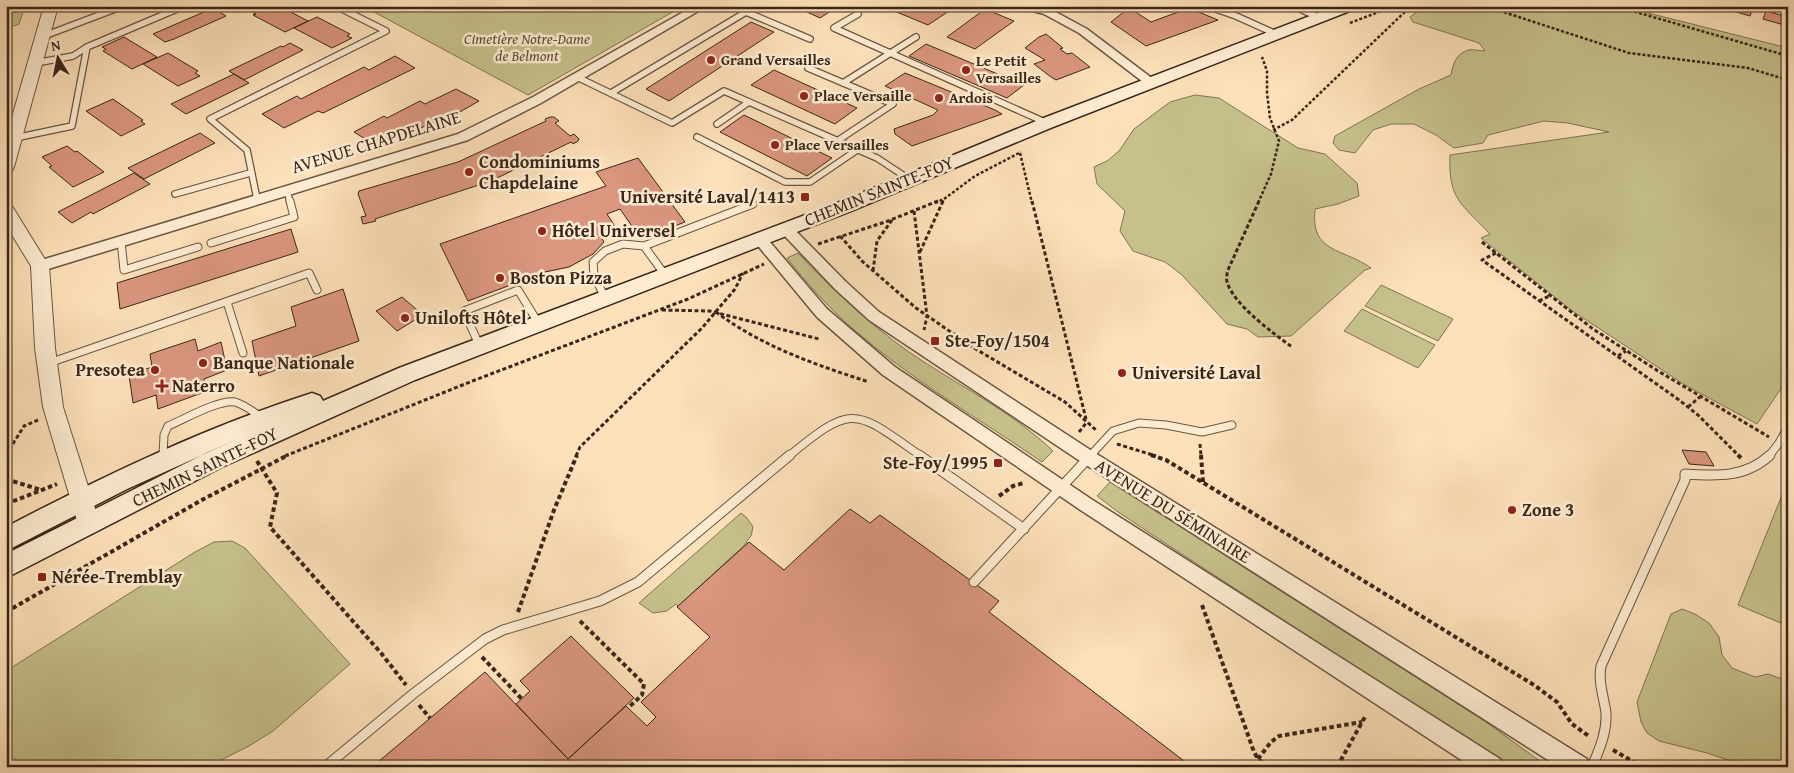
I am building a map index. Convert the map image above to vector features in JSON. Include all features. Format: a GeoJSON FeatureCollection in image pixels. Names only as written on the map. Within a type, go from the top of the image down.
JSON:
{"type":"FeatureCollection","features":[{"type":"Feature","properties":{"kind":"main road","name":"CHEMIN SAINTE-FOY"},"geometry":{"type":"LineString","coordinates":[[6,567],[163,461],[262,418],[407,374],[480,347],[786,229],[1047,122],[1350,6]]}},
{"type":"Feature","properties":{"kind":"main road","name":"CHEMIN SAINTE-FOY"},"geometry":{"type":"LineString","coordinates":[[6,540],[85,512],[214,460],[407,374]]}},
{"type":"Feature","properties":{"kind":"street"},"geometry":{"type":"LineString","coordinates":[[6,167],[51,6]]}},
{"type":"Feature","properties":{"kind":"street","name":"AVENUE CHAPDELAINE"},"geometry":{"type":"LineString","coordinates":[[40,266],[463,136],[537,100],[702,6]]}},
{"type":"Feature","properties":{"kind":"street"},"geometry":{"type":"LineString","coordinates":[[1025,6],[1048,12],[1083,31],[1151,82]]}},
{"type":"Feature","properties":{"kind":"street"},"geometry":{"type":"LineString","coordinates":[[6,210],[40,266],[47,364],[54,412],[85,512]]}},
{"type":"Feature","properties":{"kind":"street","name":"AVENUE DU SÉMINAIRE"},"geometry":{"type":"LineString","coordinates":[[786,229],[840,285],[874,316],[1089,458],[1573,765]]}},
{"type":"Feature","properties":{"kind":"street"},"geometry":{"type":"LineString","coordinates":[[759,238],[822,313],[889,371],[1062,489],[1492,767]]}},
{"type":"Feature","properties":{"kind":"lane"},"geometry":{"type":"LineString","coordinates":[[44,36],[123,6]]}},
{"type":"Feature","properties":{"kind":"lane"},"geometry":{"type":"LineString","coordinates":[[36,63],[73,56],[87,47],[184,6]]}},
{"type":"Feature","properties":{"kind":"lane"},"geometry":{"type":"LineString","coordinates":[[257,199],[250,173],[247,150],[210,120],[386,31],[336,6]]}},
{"type":"Feature","properties":{"kind":"lane"},"geometry":{"type":"LineString","coordinates":[[1161,6],[1168,6]]}},
{"type":"Feature","properties":{"kind":"lane"},"geometry":{"type":"LineString","coordinates":[[1207,6],[1236,16],[1276,34]]}},
{"type":"Feature","properties":{"kind":"lane"},"geometry":{"type":"LineString","coordinates":[[1294,6],[1320,18]]}},
{"type":"Feature","properties":{"kind":"lane"},"geometry":{"type":"LineString","coordinates":[[611,93],[746,12],[810,39]]}},
{"type":"Feature","properties":{"kind":"lane"},"geometry":{"type":"LineString","coordinates":[[858,14],[834,28],[1047,122]]}},
{"type":"Feature","properties":{"kind":"lane"},"geometry":{"type":"LineString","coordinates":[[843,83],[916,37]]}},
{"type":"Feature","properties":{"kind":"lane"},"geometry":{"type":"LineString","coordinates":[[15,138],[72,126],[87,47]]}},
{"type":"Feature","properties":{"kind":"lane"},"geometry":{"type":"LineString","coordinates":[[808,68],[892,104],[837,141]]}},
{"type":"Feature","properties":{"kind":"lane"},"geometry":{"type":"LineString","coordinates":[[578,77],[672,123],[724,91],[877,158],[909,180]]}},
{"type":"Feature","properties":{"kind":"lane"},"geometry":{"type":"LineString","coordinates":[[717,124],[749,102]]}},
{"type":"Feature","properties":{"kind":"lane"},"geometry":{"type":"LineString","coordinates":[[697,137],[785,182],[810,182],[857,150]]}},
{"type":"Feature","properties":{"kind":"lane"},"geometry":{"type":"LineString","coordinates":[[176,194],[250,173]]}},
{"type":"Feature","properties":{"kind":"lane"},"geometry":{"type":"LineString","coordinates":[[212,243],[294,217],[287,190]]}},
{"type":"Feature","properties":{"kind":"lane"},"geometry":{"type":"LineString","coordinates":[[606,298],[594,276],[593,262],[605,251],[624,244],[644,246],[753,204]]}},
{"type":"Feature","properties":{"kind":"lane"},"geometry":{"type":"LineString","coordinates":[[121,241],[124,270],[198,247]]}},
{"type":"Feature","properties":{"kind":"lane"},"geometry":{"type":"LineString","coordinates":[[644,246],[665,275]]}},
{"type":"Feature","properties":{"kind":"lane"},"geometry":{"type":"LineString","coordinates":[[47,364],[308,273],[317,290]]}},
{"type":"Feature","properties":{"kind":"lane"},"geometry":{"type":"LineString","coordinates":[[480,347],[464,311],[518,290],[539,324]]}},
{"type":"Feature","properties":{"kind":"lane"},"geometry":{"type":"LineString","coordinates":[[227,302],[243,353]]}},
{"type":"Feature","properties":{"kind":"lane"},"geometry":{"type":"LineString","coordinates":[[325,767],[413,694],[473,647],[495,633],[613,596],[638,582],[830,423],[856,416],[874,423],[1024,529]]}},
{"type":"Feature","properties":{"kind":"lane"},"geometry":{"type":"LineString","coordinates":[[974,582],[1062,489],[1113,431],[1139,423],[1166,424],[1198,432],[1212,431],[1232,424]]}},
{"type":"Feature","properties":{"kind":"lane"},"geometry":{"type":"LineString","coordinates":[[1592,767],[1606,726],[1605,710],[1599,682],[1601,666],[1685,480],[1685,474],[1723,476],[1752,470],[1769,459],[1780,444],[1788,426]]}},
{"type":"Feature","properties":{"kind":"path"},"geometry":{"type":"LineString","coordinates":[[1345,25],[1394,6]]}},
{"type":"Feature","properties":{"kind":"path"},"geometry":{"type":"LineString","coordinates":[[1273,130],[1292,120],[1411,6]]}},
{"type":"Feature","properties":{"kind":"path"},"geometry":{"type":"LineString","coordinates":[[1486,6],[1629,53],[1748,68],[1788,80]]}},
{"type":"Feature","properties":{"kind":"path"},"geometry":{"type":"LineString","coordinates":[[1615,6],[1788,56]]}},
{"type":"Feature","properties":{"kind":"path"},"geometry":{"type":"LineString","coordinates":[[1254,60],[1269,54]]}},
{"type":"Feature","properties":{"kind":"path"},"geometry":{"type":"LineString","coordinates":[[1262,57],[1267,70],[1267,100],[1273,130],[1279,141],[1271,174],[1231,262],[1227,281],[1232,292],[1246,307],[1292,347]]}},
{"type":"Feature","properties":{"kind":"path"},"geometry":{"type":"LineString","coordinates":[[815,245],[892,220],[944,199],[975,176],[1027,149]]}},
{"type":"Feature","properties":{"kind":"path"},"geometry":{"type":"LineString","coordinates":[[1020,153],[1086,422]]}},
{"type":"Feature","properties":{"kind":"path"},"geometry":{"type":"LineString","coordinates":[[920,252],[944,199]]}},
{"type":"Feature","properties":{"kind":"path"},"geometry":{"type":"LineString","coordinates":[[914,211],[927,316],[924,331]]}},
{"type":"Feature","properties":{"kind":"path"},"geometry":{"type":"LineString","coordinates":[[873,272],[877,241],[892,220]]}},
{"type":"Feature","properties":{"kind":"path"},"geometry":{"type":"LineString","coordinates":[[840,236],[873,272],[927,316],[1064,402],[1080,414],[1098,432]]}},
{"type":"Feature","properties":{"kind":"path"},"geometry":{"type":"LineString","coordinates":[[1482,242],[1548,296],[1626,351],[1780,444]]}},
{"type":"Feature","properties":{"kind":"path"},"geometry":{"type":"LineString","coordinates":[[1496,253],[1482,260],[1688,407],[1752,470]]}},
{"type":"Feature","properties":{"kind":"path"},"geometry":{"type":"LineString","coordinates":[[6,612],[261,468],[324,440],[659,311],[765,264]]}},
{"type":"Feature","properties":{"kind":"path"},"geometry":{"type":"LineString","coordinates":[[513,627],[551,518],[580,447],[702,328],[735,289],[744,273]]}},
{"type":"Feature","properties":{"kind":"path"},"geometry":{"type":"LineString","coordinates":[[1539,301],[1548,296]]}},
{"type":"Feature","properties":{"kind":"path"},"geometry":{"type":"LineString","coordinates":[[659,311],[680,309],[716,312],[790,333],[819,339]]}},
{"type":"Feature","properties":{"kind":"path"},"geometry":{"type":"LineString","coordinates":[[716,312],[732,324],[810,362],[869,382]]}},
{"type":"Feature","properties":{"kind":"path"},"geometry":{"type":"LineString","coordinates":[[1618,356],[1626,351]]}},
{"type":"Feature","properties":{"kind":"path"},"geometry":{"type":"LineString","coordinates":[[1688,407],[1701,396]]}},
{"type":"Feature","properties":{"kind":"path"},"geometry":{"type":"LineString","coordinates":[[6,456],[24,426],[54,412]]}},
{"type":"Feature","properties":{"kind":"path"},"geometry":{"type":"LineString","coordinates":[[1074,437],[1086,422]]}},
{"type":"Feature","properties":{"kind":"path"},"geometry":{"type":"LineString","coordinates":[[1198,432],[1203,483]]}},
{"type":"Feature","properties":{"kind":"path"},"geometry":{"type":"LineString","coordinates":[[1115,443],[1125,448],[1154,454],[1534,686],[1557,702],[1572,724],[1591,737]]}},
{"type":"Feature","properties":{"kind":"path"},"geometry":{"type":"LineString","coordinates":[[257,460],[277,493],[270,527],[381,653],[413,694]]}},
{"type":"Feature","properties":{"kind":"path"},"geometry":{"type":"LineString","coordinates":[[6,504],[73,477]]}},
{"type":"Feature","properties":{"kind":"path"},"geometry":{"type":"LineString","coordinates":[[6,479],[42,490]]}},
{"type":"Feature","properties":{"kind":"path"},"geometry":{"type":"LineString","coordinates":[[1013,486],[1029,482]]}},
{"type":"Feature","properties":{"kind":"path"},"geometry":{"type":"LineString","coordinates":[[1202,604],[1258,759],[1268,767]]}},
{"type":"Feature","properties":{"kind":"path"},"geometry":{"type":"LineString","coordinates":[[568,610],[644,684],[642,695],[628,708]]}},
{"type":"Feature","properties":{"kind":"path"},"geometry":{"type":"LineString","coordinates":[[473,647],[522,699]]}},
{"type":"Feature","properties":{"kind":"path"},"geometry":{"type":"LineString","coordinates":[[1337,767],[1366,715]]}},
{"type":"Feature","properties":{"kind":"path"},"geometry":{"type":"LineString","coordinates":[[1258,759],[1271,742],[1279,736],[1362,722]]}},
{"type":"Feature","properties":{"kind":"path"},"geometry":{"type":"LineString","coordinates":[[1618,754],[1638,764],[1671,767]]}},
{"type":"Feature","properties":{"kind":"green space"},"geometry":{"type":"Polygon","coordinates":[[[6,6],[25,6],[19,24],[6,29],[6,6]]]}},
{"type":"Feature","properties":{"kind":"green space","name":"Cimetière Notre-Dame de Belmont"},"geometry":{"type":"Polygon","coordinates":[[[363,6],[683,6],[528,95],[363,6]]]}},
{"type":"Feature","properties":{"kind":"green space"},"geometry":{"type":"Polygon","coordinates":[[[1425,6],[1620,6],[1788,48],[1788,384],[1782,387],[1757,424],[1685,385],[1571,310],[1481,238],[1490,234],[1465,208],[1454,192],[1451,182],[1450,155],[1609,132],[1568,123],[1544,121],[1488,135],[1483,143],[1454,148],[1436,135],[1414,124],[1391,124],[1373,130],[1355,153],[1339,150],[1333,143],[1335,136],[1419,89],[1451,75],[1458,56],[1465,51],[1485,51],[1479,43],[1413,22],[1410,17],[1425,6]]]}},
{"type":"Feature","properties":{"kind":"green space"},"geometry":{"type":"Polygon","coordinates":[[[1195,95],[1219,98],[1298,148],[1325,154],[1357,183],[1359,196],[1338,204],[1315,209],[1315,224],[1323,242],[1371,268],[1365,270],[1291,336],[1258,337],[1247,329],[1227,324],[1182,275],[1165,262],[1133,251],[1120,231],[1125,211],[1097,184],[1094,167],[1107,161],[1119,151],[1134,129],[1170,102],[1195,95]]]}},
{"type":"Feature","properties":{"kind":"green space"},"geometry":{"type":"Polygon","coordinates":[[[798,253],[851,305],[894,341],[1001,410],[1053,451],[1042,462],[921,381],[874,347],[826,303],[787,258],[798,253]]]}},
{"type":"Feature","properties":{"kind":"green space"},"geometry":{"type":"Polygon","coordinates":[[[1381,285],[1453,319],[1438,341],[1365,306],[1381,285]]]}},
{"type":"Feature","properties":{"kind":"green space"},"geometry":{"type":"Polygon","coordinates":[[[1362,309],[1435,345],[1418,368],[1344,331],[1362,309]]]}},
{"type":"Feature","properties":{"kind":"green space"},"geometry":{"type":"Polygon","coordinates":[[[1788,480],[1788,626],[1738,605],[1788,480]]]}},
{"type":"Feature","properties":{"kind":"green space"},"geometry":{"type":"Polygon","coordinates":[[[1110,482],[1486,722],[1544,764],[1542,767],[1510,767],[1174,549],[1097,496],[1110,482]]]}},
{"type":"Feature","properties":{"kind":"green space"},"geometry":{"type":"Polygon","coordinates":[[[741,513],[753,527],[747,543],[678,606],[676,604],[667,611],[653,613],[639,603],[741,513]]]}},
{"type":"Feature","properties":{"kind":"green space"},"geometry":{"type":"Polygon","coordinates":[[[232,541],[245,548],[350,664],[273,731],[249,746],[207,767],[23,767],[6,751],[6,671],[195,552],[214,542],[232,541]]]}},
{"type":"Feature","properties":{"kind":"green space"},"geometry":{"type":"Polygon","coordinates":[[[1682,609],[1695,614],[1709,623],[1719,637],[1722,655],[1732,668],[1755,677],[1768,674],[1788,681],[1788,767],[1749,767],[1707,753],[1659,741],[1647,733],[1641,722],[1637,702],[1671,614],[1682,609]]]}},
{"type":"Feature","properties":{"kind":"building"},"geometry":{"type":"Polygon","coordinates":[[[210,6],[235,6],[221,12],[210,6]]]}},
{"type":"Feature","properties":{"kind":"building"},"geometry":{"type":"Polygon","coordinates":[[[264,6],[279,6],[308,21],[285,32],[253,15],[256,14],[252,12],[264,6]]]}},
{"type":"Feature","properties":{"kind":"building"},"geometry":{"type":"Polygon","coordinates":[[[794,6],[836,6],[837,7],[820,18],[794,6]]]}},
{"type":"Feature","properties":{"kind":"building"},"geometry":{"type":"Polygon","coordinates":[[[882,6],[938,6],[949,11],[928,25],[882,6]]]}},
{"type":"Feature","properties":{"kind":"building"},"geometry":{"type":"Polygon","coordinates":[[[1724,6],[1747,6],[1753,8],[1750,16],[1723,8],[1724,6]]]}},
{"type":"Feature","properties":{"kind":"building"},"geometry":{"type":"Polygon","coordinates":[[[213,8],[226,16],[165,42],[153,34],[213,8]]]}},
{"type":"Feature","properties":{"kind":"building"},"geometry":{"type":"Polygon","coordinates":[[[1189,8],[1218,20],[1146,46],[1111,22],[1125,11],[1131,9],[1151,22],[1189,8]]]}},
{"type":"Feature","properties":{"kind":"building"},"geometry":{"type":"Polygon","coordinates":[[[985,9],[1014,21],[975,49],[947,37],[985,9]]]}},
{"type":"Feature","properties":{"kind":"building"},"geometry":{"type":"Polygon","coordinates":[[[1766,11],[1788,17],[1788,26],[1763,19],[1766,11]]]}},
{"type":"Feature","properties":{"kind":"building"},"geometry":{"type":"Polygon","coordinates":[[[317,17],[350,34],[347,36],[352,38],[332,48],[294,28],[317,17]]]}},
{"type":"Feature","properties":{"kind":"building","name":"Grand Versailles"},"geometry":{"type":"Polygon","coordinates":[[[751,22],[774,32],[669,101],[646,89],[751,22]]]}},
{"type":"Feature","properties":{"kind":"building"},"geometry":{"type":"Polygon","coordinates":[[[1046,34],[1063,48],[1060,49],[1067,54],[1072,53],[1090,67],[1056,80],[1051,77],[1034,64],[1045,60],[1025,48],[1046,34]]]}},
{"type":"Feature","properties":{"kind":"building"},"geometry":{"type":"Polygon","coordinates":[[[124,37],[157,57],[132,69],[103,51],[106,49],[102,47],[124,37]]]}},
{"type":"Feature","properties":{"kind":"building"},"geometry":{"type":"Polygon","coordinates":[[[290,43],[303,50],[244,80],[229,71],[281,46],[283,47],[290,43]]]}},
{"type":"Feature","properties":{"kind":"building","name":"Le Petit Versailles"},"geometry":{"type":"Polygon","coordinates":[[[926,44],[1024,85],[1007,98],[909,56],[926,44]]]}},
{"type":"Feature","properties":{"kind":"building"},"geometry":{"type":"Polygon","coordinates":[[[168,53],[198,71],[195,73],[200,76],[178,86],[143,64],[168,53]]]}},
{"type":"Feature","properties":{"kind":"building"},"geometry":{"type":"Polygon","coordinates":[[[395,56],[415,68],[323,113],[318,111],[284,128],[262,114],[297,96],[301,99],[364,67],[369,70],[395,56]]]}},
{"type":"Feature","properties":{"kind":"building","name":"Place Versaille"},"geometry":{"type":"Polygon","coordinates":[[[774,70],[857,108],[835,124],[751,85],[774,70]]]}},
{"type":"Feature","properties":{"kind":"building","name":"Ardois"},"geometry":{"type":"Polygon","coordinates":[[[905,73],[1002,114],[912,146],[895,134],[894,129],[933,115],[938,110],[885,86],[905,73]]]}},
{"type":"Feature","properties":{"kind":"building"},"geometry":{"type":"Polygon","coordinates":[[[234,74],[249,83],[186,114],[171,104],[234,74]]]}},
{"type":"Feature","properties":{"kind":"building"},"geometry":{"type":"Polygon","coordinates":[[[456,89],[479,101],[451,117],[447,115],[413,132],[408,129],[375,145],[354,132],[384,116],[387,118],[420,101],[425,104],[456,89]]]}},
{"type":"Feature","properties":{"kind":"building"},"geometry":{"type":"Polygon","coordinates":[[[113,99],[143,120],[141,121],[145,124],[121,136],[86,111],[113,99]]]}},
{"type":"Feature","properties":{"kind":"building","name":"Place Versailles"},"geometry":{"type":"Polygon","coordinates":[[[744,115],[832,158],[807,176],[720,132],[744,115]]]}},
{"type":"Feature","properties":{"kind":"building","name":"Condominiums Chapdelaine"},"geometry":{"type":"Polygon","coordinates":[[[554,117],[559,121],[555,123],[570,136],[574,134],[579,139],[578,141],[573,144],[571,142],[491,181],[363,224],[361,217],[366,216],[358,194],[359,191],[458,162],[546,121],[545,119],[554,117]]]}},
{"type":"Feature","properties":{"kind":"building"},"geometry":{"type":"Polygon","coordinates":[[[200,133],[215,143],[144,179],[128,168],[200,133]]]}},
{"type":"Feature","properties":{"kind":"building"},"geometry":{"type":"Polygon","coordinates":[[[67,146],[75,152],[77,151],[104,172],[73,187],[49,167],[52,166],[42,157],[67,146]]]}},
{"type":"Feature","properties":{"kind":"building","name":"Hôtel Universel"},"geometry":{"type":"Polygon","coordinates":[[[638,158],[685,222],[641,239],[620,209],[607,214],[616,228],[600,235],[604,242],[593,254],[569,267],[545,272],[468,301],[440,244],[606,186],[596,172],[638,158]]]}},
{"type":"Feature","properties":{"kind":"building"},"geometry":{"type":"Polygon","coordinates":[[[134,173],[150,184],[72,223],[58,212],[134,173]]]}},
{"type":"Feature","properties":{"kind":"building"},"geometry":{"type":"Polygon","coordinates":[[[291,229],[298,252],[120,309],[117,283],[291,229]]]}},
{"type":"Feature","properties":{"kind":"building"},"geometry":{"type":"Polygon","coordinates":[[[343,289],[359,341],[259,376],[252,341],[296,326],[291,307],[343,289]]]}},
{"type":"Feature","properties":{"kind":"building"},"geometry":{"type":"Polygon","coordinates":[[[402,297],[423,315],[397,331],[376,311],[402,297]]]}},
{"type":"Feature","properties":{"kind":"building"},"geometry":{"type":"Polygon","coordinates":[[[195,339],[198,351],[221,342],[227,370],[204,379],[207,391],[158,409],[156,395],[133,403],[129,375],[152,367],[150,354],[195,339]]]}},
{"type":"Feature","properties":{"kind":"building"},"geometry":{"type":"Polygon","coordinates":[[[1682,450],[1706,452],[1714,466],[1689,464],[1682,450]]]}},
{"type":"Feature","properties":{"kind":"building"},"geometry":{"type":"Polygon","coordinates":[[[850,509],[870,523],[880,515],[999,601],[989,612],[1192,767],[372,767],[485,672],[568,759],[626,706],[647,726],[656,717],[641,702],[710,637],[677,607],[749,542],[784,570],[850,509]]]}},
{"type":"Feature","properties":{"kind":"building"},"geometry":{"type":"Polygon","coordinates":[[[571,636],[634,698],[568,759],[516,704],[530,691],[520,681],[571,636]]]}},
{"type":"Feature","properties":{"kind":"place","name":"Grand Versailles"},"geometry":{"type":"Point","coordinates":[711,60]}},
{"type":"Feature","properties":{"kind":"place","name":"Le Petit Versailles"},"geometry":{"type":"Point","coordinates":[966,70]}},
{"type":"Feature","properties":{"kind":"place","name":"Place Versaille"},"geometry":{"type":"Point","coordinates":[804,96]}},
{"type":"Feature","properties":{"kind":"place","name":"Ardois"},"geometry":{"type":"Point","coordinates":[939,98]}},
{"type":"Feature","properties":{"kind":"place","name":"Place Versailles"},"geometry":{"type":"Point","coordinates":[775,145]}},
{"type":"Feature","properties":{"kind":"place","name":"Condominiums Chapdelaine"},"geometry":{"type":"Point","coordinates":[469,172]}},
{"type":"Feature","properties":{"kind":"place","name":"Université Laval/1413"},"geometry":{"type":"Point","coordinates":[805,197]}},
{"type":"Feature","properties":{"kind":"place","name":"Hôtel Universel"},"geometry":{"type":"Point","coordinates":[542,231]}},
{"type":"Feature","properties":{"kind":"place","name":"Boston Pizza"},"geometry":{"type":"Point","coordinates":[500,278]}},
{"type":"Feature","properties":{"kind":"place","name":"Unilofts Hôtel"},"geometry":{"type":"Point","coordinates":[405,318]}},
{"type":"Feature","properties":{"kind":"place","name":"Ste-Foy/1504"},"geometry":{"type":"Point","coordinates":[935,341]}},
{"type":"Feature","properties":{"kind":"place","name":"Banque Nationale"},"geometry":{"type":"Point","coordinates":[203,363]}},
{"type":"Feature","properties":{"kind":"place","name":"Presotea"},"geometry":{"type":"Point","coordinates":[155,370]}},
{"type":"Feature","properties":{"kind":"place","name":"Université Laval"},"geometry":{"type":"Point","coordinates":[1122,373]}},
{"type":"Feature","properties":{"kind":"place","name":"Naterro"},"geometry":{"type":"Point","coordinates":[162,386]}},
{"type":"Feature","properties":{"kind":"place","name":"Ste-Foy/1995"},"geometry":{"type":"Point","coordinates":[998,463]}},
{"type":"Feature","properties":{"kind":"place","name":"Zone 3"},"geometry":{"type":"Point","coordinates":[1512,510]}},
{"type":"Feature","properties":{"kind":"place","name":"Nérée-Tremblay"},"geometry":{"type":"Point","coordinates":[42,577]}}]}
